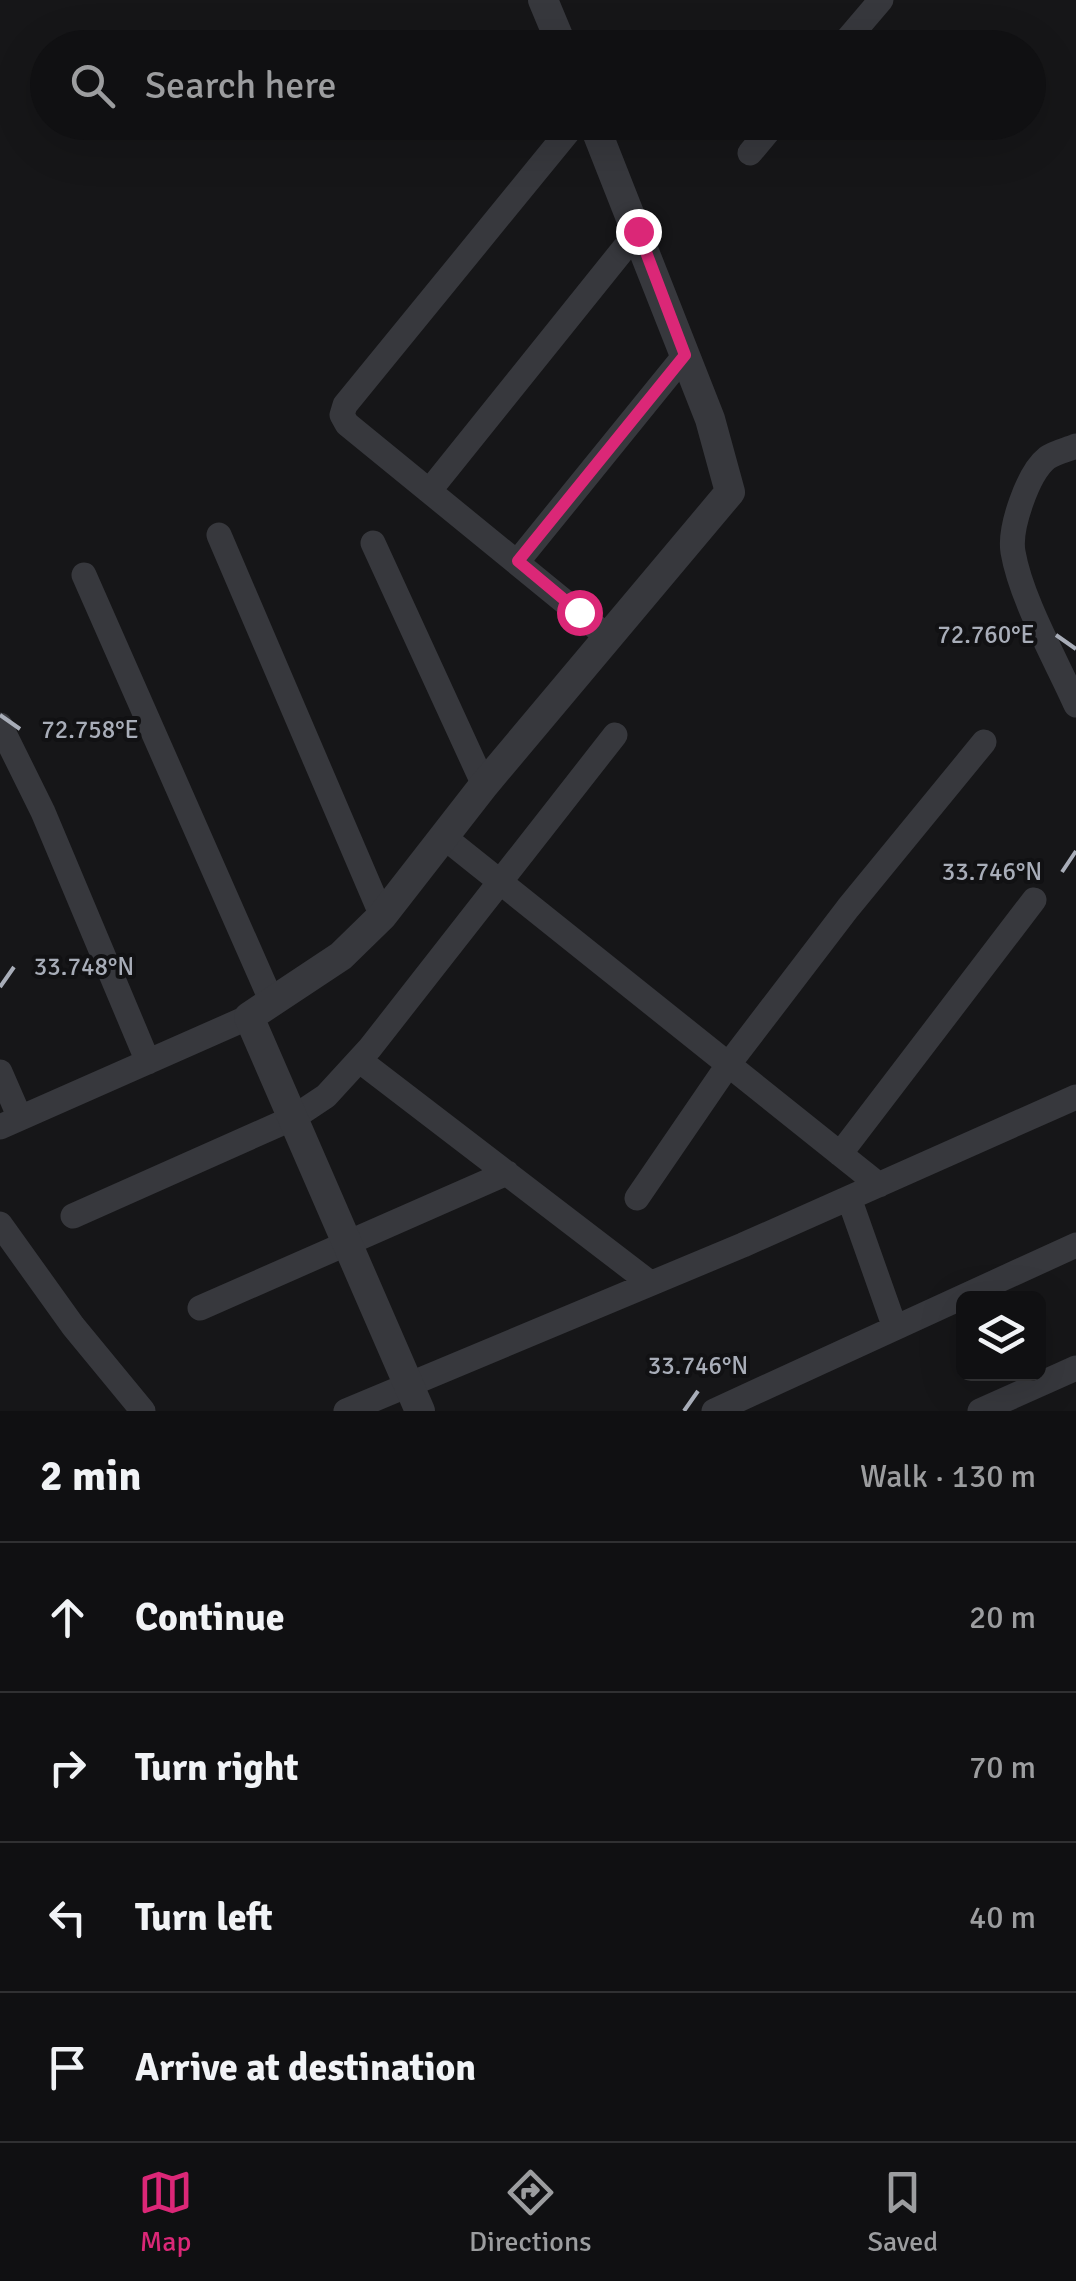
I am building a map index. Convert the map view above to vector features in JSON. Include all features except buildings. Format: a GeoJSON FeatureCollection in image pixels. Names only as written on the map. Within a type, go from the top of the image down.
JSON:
{"type":"FeatureCollection","features":[{"type":"Feature","properties":{"kind":"street"},"geometry":{"type":"LineString","coordinates":[[544,0],[556,30]]}},
{"type":"Feature","properties":{"kind":"street"},"geometry":{"type":"LineString","coordinates":[[855,30],[881,0]]}},
{"type":"Feature","properties":{"kind":"street"},"geometry":{"type":"LineString","coordinates":[[561,140],[345,406],[342,415],[347,424],[609,638]]}},
{"type":"Feature","properties":{"kind":"street"},"geometry":{"type":"LineString","coordinates":[[0,1072],[10,1122],[260,1010],[341,956],[382,916],[484,785],[730,492],[710,418],[600,140]]}},
{"type":"Feature","properties":{"kind":"street"},"geometry":{"type":"LineString","coordinates":[[750,153],[761,140]]}},
{"type":"Feature","properties":{"kind":"street"},"geometry":{"type":"LineString","coordinates":[[430,490],[638,231]]}},
{"type":"Feature","properties":{"kind":"street"},"geometry":{"type":"LineString","coordinates":[[518,561],[685,355]]}},
{"type":"Feature","properties":{"kind":"street"},"geometry":{"type":"LineString","coordinates":[[1076,446],[1048,456],[1036,470],[1021,502],[1012,548],[1022,583],[1076,705]]}},
{"type":"Feature","properties":{"kind":"street"},"geometry":{"type":"LineString","coordinates":[[218,535],[254,611],[382,916]]}},
{"type":"Feature","properties":{"kind":"street"},"geometry":{"type":"LineString","coordinates":[[373,543],[484,785]]}},
{"type":"Feature","properties":{"kind":"street"},"geometry":{"type":"LineString","coordinates":[[84,574],[260,1010],[293,1118],[420,1411]]}},
{"type":"Feature","properties":{"kind":"street"},"geometry":{"type":"LineString","coordinates":[[0,725],[43,812],[148,1062]]}},
{"type":"Feature","properties":{"kind":"street"},"geometry":{"type":"LineString","coordinates":[[72,1216],[293,1118],[326,1096],[359,1060],[615,735]]}},
{"type":"Feature","properties":{"kind":"street"},"geometry":{"type":"LineString","coordinates":[[637,1198],[728,1065],[848,908],[984,742]]}},
{"type":"Feature","properties":{"kind":"street"},"geometry":{"type":"LineString","coordinates":[[444,837],[879,1185]]}},
{"type":"Feature","properties":{"kind":"street"},"geometry":{"type":"LineString","coordinates":[[840,1154],[1034,900]]}},
{"type":"Feature","properties":{"kind":"street"},"geometry":{"type":"LineString","coordinates":[[359,1060],[650,1283]]}},
{"type":"Feature","properties":{"kind":"street"},"geometry":{"type":"LineString","coordinates":[[346,1411],[849,1198],[1076,1097]]}},
{"type":"Feature","properties":{"kind":"street"},"geometry":{"type":"LineString","coordinates":[[200,1308],[507,1173]]}},
{"type":"Feature","properties":{"kind":"street"},"geometry":{"type":"LineString","coordinates":[[849,1198],[895,1328]]}},
{"type":"Feature","properties":{"kind":"street"},"geometry":{"type":"LineString","coordinates":[[0,1224],[73,1326],[142,1411]]}},
{"type":"Feature","properties":{"kind":"street"},"geometry":{"type":"LineString","coordinates":[[714,1411],[1076,1244]]}},
{"type":"Feature","properties":{"kind":"street"},"geometry":{"type":"LineString","coordinates":[[980,1411],[1076,1368]]}},
{"type":"Feature","properties":{"kind":"route"},"geometry":{"type":"LineString","coordinates":[[579,612],[518,561],[685,355],[638,231]]}}]}
